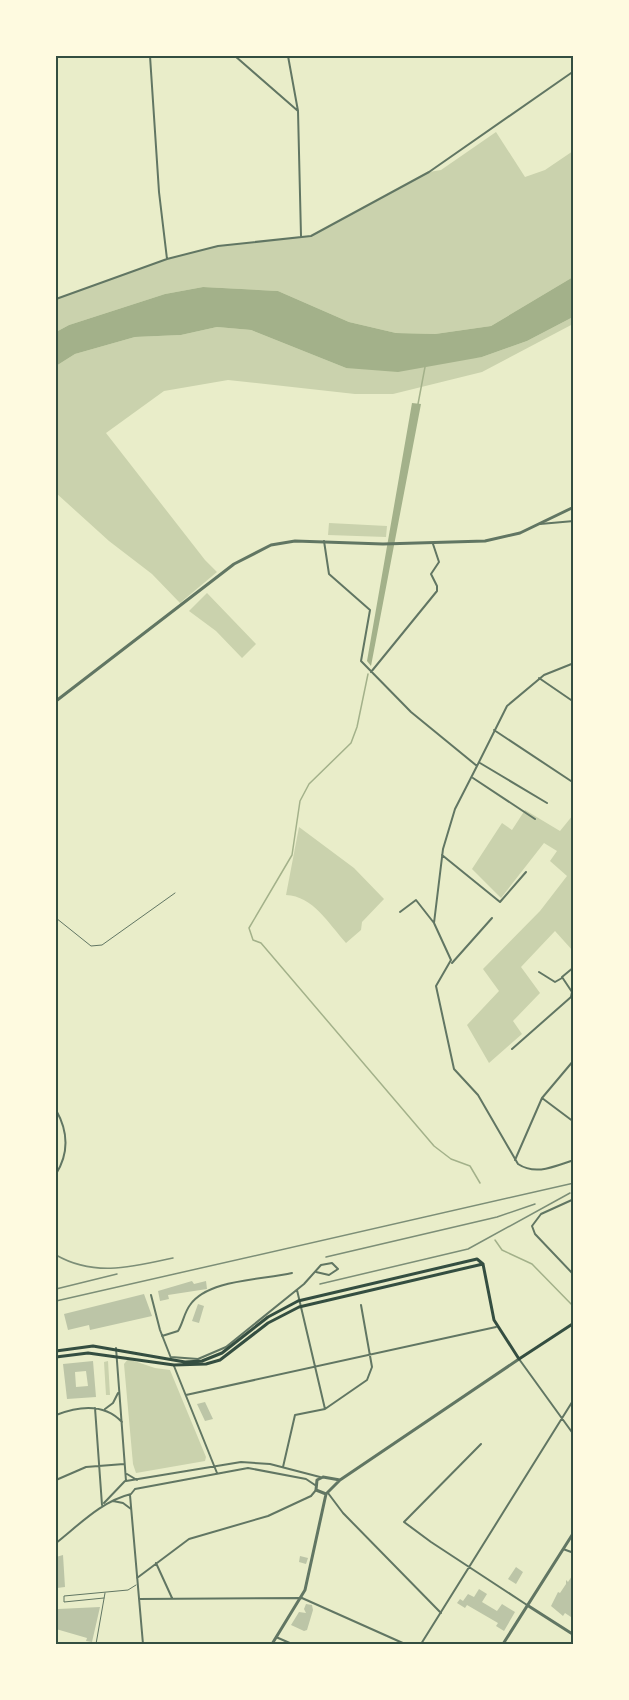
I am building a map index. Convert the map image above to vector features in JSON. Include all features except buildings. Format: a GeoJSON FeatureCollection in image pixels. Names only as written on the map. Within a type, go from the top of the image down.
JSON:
{"type":"FeatureCollection","features":[{"type":"Feature","properties":{"kind":"main road"},"geometry":{"type":"LineString","coordinates":[[56,1351],[77,1347],[116,1348],[193,1362],[214,1357],[268,1317],[298,1301],[477,1259],[483,1264],[496,1327],[519,1359],[573,1323]]}},
{"type":"Feature","properties":{"kind":"main road"},"geometry":{"type":"LineString","coordinates":[[56,1357],[79,1353],[116,1355],[174,1365],[206,1364],[220,1360],[268,1323],[299,1307],[483,1264]]}},
{"type":"Feature","properties":{"kind":"street"},"geometry":{"type":"LineString","coordinates":[[150,56],[166,259]]}},
{"type":"Feature","properties":{"kind":"street"},"geometry":{"type":"LineString","coordinates":[[234,56],[298,111]]}},
{"type":"Feature","properties":{"kind":"street"},"geometry":{"type":"LineString","coordinates":[[288,56],[298,111],[301,236]]}},
{"type":"Feature","properties":{"kind":"street"},"geometry":{"type":"LineString","coordinates":[[56,299],[166,259],[218,246],[311,236],[429,172],[573,71]]}},
{"type":"Feature","properties":{"kind":"street"},"geometry":{"type":"LineString","coordinates":[[56,701],[245,557],[284,542],[467,543],[503,538],[573,509]]}},
{"type":"Feature","properties":{"kind":"street"},"geometry":{"type":"LineString","coordinates":[[540,524],[573,521]]}},
{"type":"Feature","properties":{"kind":"street"},"geometry":{"type":"LineString","coordinates":[[324,541],[329,574],[370,609],[362,661],[371,672],[411,712],[478,764],[547,803]]}},
{"type":"Feature","properties":{"kind":"street"},"geometry":{"type":"LineString","coordinates":[[371,672],[437,591],[431,574],[440,562],[433,544]]}},
{"type":"Feature","properties":{"kind":"street"},"geometry":{"type":"LineString","coordinates":[[434,923],[444,842],[455,809],[473,778],[494,730],[507,706],[539,678],[573,663]]}},
{"type":"Feature","properties":{"kind":"street"},"geometry":{"type":"LineString","coordinates":[[539,678],[573,702]]}},
{"type":"Feature","properties":{"kind":"street"},"geometry":{"type":"LineString","coordinates":[[494,730],[573,783]]}},
{"type":"Feature","properties":{"kind":"street"},"geometry":{"type":"LineString","coordinates":[[473,778],[535,819]]}},
{"type":"Feature","properties":{"kind":"street"},"geometry":{"type":"LineString","coordinates":[[442,855],[500,902],[525,872]]}},
{"type":"Feature","properties":{"kind":"street"},"geometry":{"type":"LineString","coordinates":[[400,912],[416,900],[434,923],[451,964]]}},
{"type":"Feature","properties":{"kind":"street"},"geometry":{"type":"LineString","coordinates":[[492,918],[451,964],[436,986],[454,1069],[478,1095],[515,1160],[522,1167],[537,1170],[573,1160]]}},
{"type":"Feature","properties":{"kind":"street"},"geometry":{"type":"LineString","coordinates":[[539,972],[555,982],[573,967]]}},
{"type":"Feature","properties":{"kind":"street"},"geometry":{"type":"LineString","coordinates":[[512,1049],[571,997],[572,992],[562,977]]}},
{"type":"Feature","properties":{"kind":"street"},"geometry":{"type":"LineString","coordinates":[[515,1160],[542,1098],[573,1060]]}},
{"type":"Feature","properties":{"kind":"street"},"geometry":{"type":"LineString","coordinates":[[542,1098],[573,1122]]}},
{"type":"Feature","properties":{"kind":"street"},"geometry":{"type":"LineString","coordinates":[[56,1110],[67,1139],[63,1163],[56,1174]]}},
{"type":"Feature","properties":{"kind":"street"},"geometry":{"type":"LineString","coordinates":[[573,1199],[541,1214],[532,1226],[535,1234],[573,1275]]}},
{"type":"Feature","properties":{"kind":"street"},"geometry":{"type":"LineString","coordinates":[[172,1358],[198,1359],[216,1352],[297,1290],[316,1272],[328,1263],[335,1264],[338,1269],[329,1275],[316,1272]]}},
{"type":"Feature","properties":{"kind":"street"},"geometry":{"type":"LineString","coordinates":[[162,1336],[178,1331],[189,1306],[205,1293],[232,1283],[292,1273]]}},
{"type":"Feature","properties":{"kind":"street"},"geometry":{"type":"LineString","coordinates":[[297,1290],[299,1307],[325,1409]]}},
{"type":"Feature","properties":{"kind":"street"},"geometry":{"type":"LineString","coordinates":[[151,1295],[162,1336],[217,1473]]}},
{"type":"Feature","properties":{"kind":"street"},"geometry":{"type":"LineString","coordinates":[[283,1467],[295,1415],[325,1409],[367,1380],[371,1372],[361,1305]]}},
{"type":"Feature","properties":{"kind":"street"},"geometry":{"type":"LineString","coordinates":[[186,1395],[496,1327]]}},
{"type":"Feature","properties":{"kind":"street"},"geometry":{"type":"LineString","coordinates":[[116,1348],[126,1481]]}},
{"type":"Feature","properties":{"kind":"street"},"geometry":{"type":"LineString","coordinates":[[272,1644],[302,1598],[312,1566],[327,1494],[339,1480],[519,1359],[573,1435]]}},
{"type":"Feature","properties":{"kind":"street"},"geometry":{"type":"LineString","coordinates":[[56,1415],[78,1409],[105,1408],[115,1401],[119,1388]]}},
{"type":"Feature","properties":{"kind":"street"},"geometry":{"type":"LineString","coordinates":[[421,1644],[573,1399]]}},
{"type":"Feature","properties":{"kind":"street"},"geometry":{"type":"LineString","coordinates":[[94,1408],[102,1506]]}},
{"type":"Feature","properties":{"kind":"street"},"geometry":{"type":"LineString","coordinates":[[105,1408],[122,1422]]}},
{"type":"Feature","properties":{"kind":"street"},"geometry":{"type":"LineString","coordinates":[[481,1444],[404,1522],[469,1568],[573,1635]]}},
{"type":"Feature","properties":{"kind":"street"},"geometry":{"type":"LineString","coordinates":[[126,1481],[132,1482],[215,1465],[254,1462],[339,1480]]}},
{"type":"Feature","properties":{"kind":"street"},"geometry":{"type":"LineString","coordinates":[[56,1480],[84,1468],[124,1464]]}},
{"type":"Feature","properties":{"kind":"street"},"geometry":{"type":"LineString","coordinates":[[143,1644],[130,1495],[135,1489],[217,1473],[261,1468],[306,1479],[315,1485],[316,1490]]}},
{"type":"Feature","properties":{"kind":"street"},"geometry":{"type":"LineString","coordinates":[[125,1473],[140,1480]]}},
{"type":"Feature","properties":{"kind":"street"},"geometry":{"type":"LineString","coordinates":[[315,1485],[321,1477]]}},
{"type":"Feature","properties":{"kind":"street"},"geometry":{"type":"LineString","coordinates":[[329,1479],[331,1489]]}},
{"type":"Feature","properties":{"kind":"street"},"geometry":{"type":"LineString","coordinates":[[102,1506],[126,1481]]}},
{"type":"Feature","properties":{"kind":"street"},"geometry":{"type":"LineString","coordinates":[[132,1482],[135,1489]]}},
{"type":"Feature","properties":{"kind":"street"},"geometry":{"type":"LineString","coordinates":[[121,1486],[124,1494]]}},
{"type":"Feature","properties":{"kind":"street"},"geometry":{"type":"LineString","coordinates":[[316,1490],[327,1494],[441,1613]]}},
{"type":"Feature","properties":{"kind":"street"},"geometry":{"type":"LineString","coordinates":[[137,1578],[189,1539],[268,1516],[311,1496],[316,1490]]}},
{"type":"Feature","properties":{"kind":"street"},"geometry":{"type":"LineString","coordinates":[[56,1543],[102,1506],[124,1494],[130,1495]]}},
{"type":"Feature","properties":{"kind":"street"},"geometry":{"type":"LineString","coordinates":[[110,1501],[120,1501],[131,1509]]}},
{"type":"Feature","properties":{"kind":"street"},"geometry":{"type":"LineString","coordinates":[[503,1644],[573,1532]]}},
{"type":"Feature","properties":{"kind":"street"},"geometry":{"type":"LineString","coordinates":[[563,1549],[573,1553]]}},
{"type":"Feature","properties":{"kind":"street"},"geometry":{"type":"LineString","coordinates":[[156,1563],[172,1599]]}},
{"type":"Feature","properties":{"kind":"street"},"geometry":{"type":"LineString","coordinates":[[139,1599],[302,1598],[405,1644]]}},
{"type":"Feature","properties":{"kind":"street"},"geometry":{"type":"LineString","coordinates":[[276,1637],[292,1644]]}},
{"type":"Feature","properties":{"kind":"lane"},"geometry":{"type":"LineString","coordinates":[[56,918],[91,946],[102,945],[175,893]]}},
{"type":"Feature","properties":{"kind":"lane"},"geometry":{"type":"LineString","coordinates":[[104,1598],[64,1602],[64,1596],[128,1590],[137,1584]]}},
{"type":"Feature","properties":{"kind":"lane"},"geometry":{"type":"LineString","coordinates":[[96,1644],[105,1592]]}},
{"type":"Feature","properties":{"kind":"shaded area"},"geometry":{"type":"Polygon","coordinates":[[[496,132],[525,177],[545,170],[573,151],[573,277],[491,326],[435,334],[396,333],[349,322],[278,291],[203,287],[165,294],[69,325],[56,332],[56,299],[167,259],[218,246],[311,236],[429,172],[441,170],[496,132]]]}},
{"type":"Feature","properties":{"kind":"shaded area"},"geometry":{"type":"Polygon","coordinates":[[[573,277],[573,317],[527,341],[482,357],[398,372],[346,368],[251,330],[217,327],[181,335],[135,337],[75,354],[56,366],[56,332],[69,325],[165,294],[203,287],[278,291],[349,322],[396,333],[435,334],[491,326],[573,277]]]}},
{"type":"Feature","properties":{"kind":"shaded area"},"geometry":{"type":"Polygon","coordinates":[[[573,317],[573,324],[482,372],[393,394],[355,394],[228,380],[164,391],[106,433],[205,560],[217,572],[180,603],[152,574],[109,541],[56,493],[56,366],[75,354],[135,337],[181,335],[217,327],[251,330],[346,368],[482,357],[527,341],[573,317]]]}},
{"type":"Feature","properties":{"kind":"shaded area"},"geometry":{"type":"Polygon","coordinates":[[[412,403],[421,404],[371,666],[367,661],[412,403]]]}},
{"type":"Feature","properties":{"kind":"shaded area"},"geometry":{"type":"Polygon","coordinates":[[[329,523],[387,526],[386,537],[328,535],[329,523]]]}},
{"type":"Feature","properties":{"kind":"shaded area"},"geometry":{"type":"Polygon","coordinates":[[[207,593],[256,644],[242,658],[216,631],[189,611],[207,593]]]}},
{"type":"Feature","properties":{"kind":"shaded area"},"geometry":{"type":"Polygon","coordinates":[[[525,810],[560,831],[573,815],[573,951],[555,931],[521,967],[540,993],[513,1021],[522,1034],[489,1063],[467,1025],[499,991],[483,969],[540,911],[567,876],[550,861],[557,851],[544,843],[501,898],[472,869],[502,823],[512,830],[525,810]]]}},
{"type":"Feature","properties":{"kind":"shaded area"},"geometry":{"type":"Polygon","coordinates":[[[299,827],[354,868],[384,899],[362,922],[361,930],[346,943],[320,912],[304,900],[286,895],[299,827]]]}},
{"type":"Feature","properties":{"kind":"shaded area"},"geometry":{"type":"Polygon","coordinates":[[[128,1359],[155,1368],[170,1370],[206,1457],[205,1461],[136,1473],[133,1464],[124,1364],[128,1359]]]}},
{"type":"Feature","properties":{"kind":"shaded area"},"geometry":{"type":"Polygon","coordinates":[[[108,1361],[110,1395],[106,1395],[104,1362],[108,1361]]]}},
{"type":"Feature","properties":{"kind":"waterway"},"geometry":{"type":"LineString","coordinates":[[418,404],[425,367]]}},
{"type":"Feature","properties":{"kind":"waterway"},"geometry":{"type":"LineString","coordinates":[[368,674],[357,727],[351,743],[309,784],[300,801],[292,855],[249,928],[253,940],[261,943],[434,1146],[451,1159],[470,1166],[480,1183]]}},
{"type":"Feature","properties":{"kind":"waterway"},"geometry":{"type":"LineString","coordinates":[[495,1240],[502,1250],[532,1264],[574,1307]]}},
{"type":"Feature","properties":{"kind":"railway"},"geometry":{"type":"LineString","coordinates":[[56,1301],[574,1183]]}},
{"type":"Feature","properties":{"kind":"railway"},"geometry":{"type":"LineString","coordinates":[[320,1284],[468,1249],[570,1193]]}},
{"type":"Feature","properties":{"kind":"railway"},"geometry":{"type":"LineString","coordinates":[[326,1257],[497,1217],[535,1204]]}},
{"type":"Feature","properties":{"kind":"railway"},"geometry":{"type":"LineString","coordinates":[[56,1255],[70,1262],[99,1268],[128,1267],[173,1258]]}},
{"type":"Feature","properties":{"kind":"railway"},"geometry":{"type":"LineString","coordinates":[[56,1289],[117,1274]]}}]}
